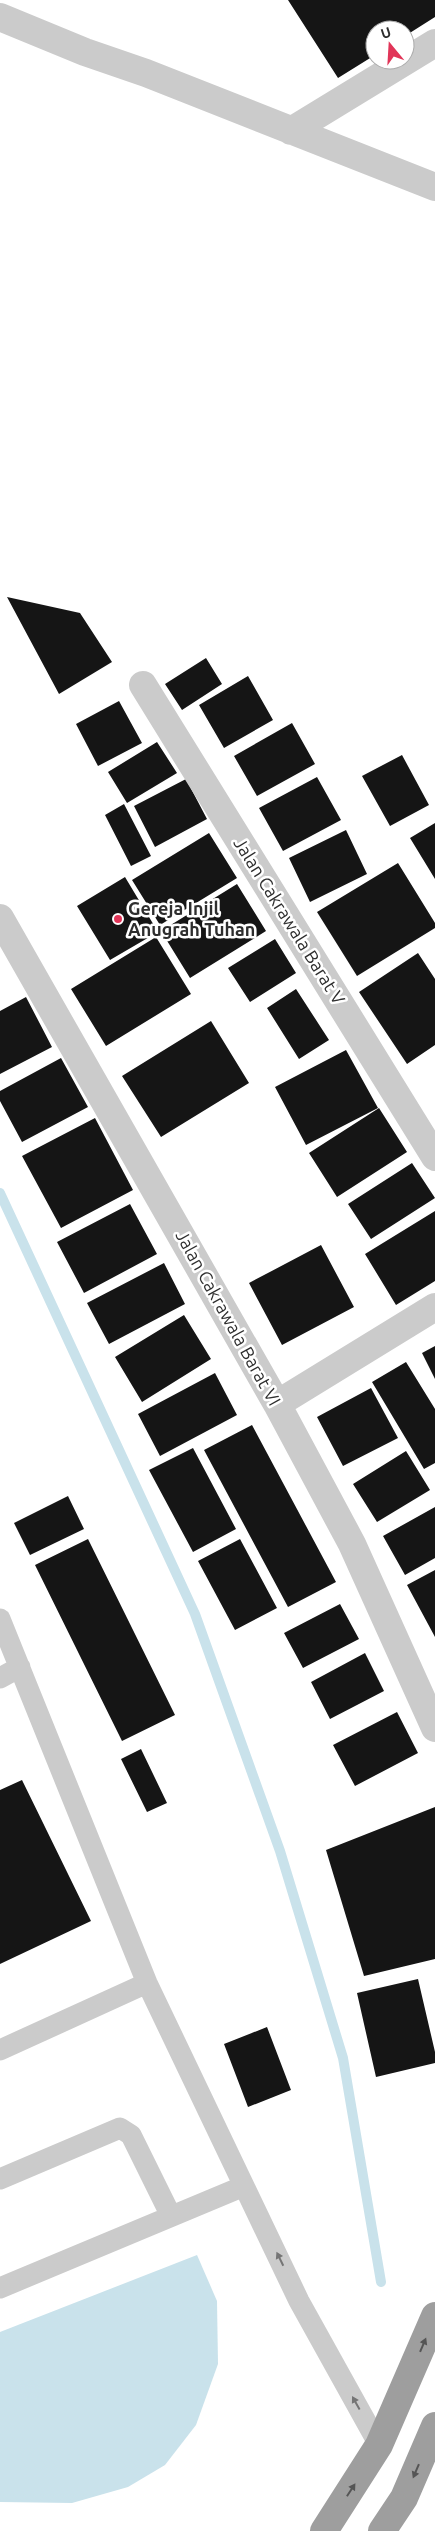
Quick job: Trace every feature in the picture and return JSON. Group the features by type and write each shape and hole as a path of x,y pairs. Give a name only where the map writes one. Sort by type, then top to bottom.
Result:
{"highway":[{"path":"324,2531 379,2446 435,2316"},
{"path":"382,2531 404,2498 435,2426"}],"street":[{"path":"0,17 435,187"},
{"path":"291,131 435,43"},
{"name":"Jalan Cakrawala Barat V","path":"143,685 435,1157"},
{"name":"Jalan Cakrawala Barat VI","path":"0,918 277,1404 352,1544 435,1728"},
{"path":"277,1404 435,1307"}],"lane":[{"path":"0,1619 147,1983 299,2301 379,2446"},
{"path":"0,1678 20,1667"},
{"path":"0,2050 147,1983"},
{"path":"0,2179 120,2128 131,2135 171,2216"},
{"path":"0,2288 244,2186"}],"water":[{"path":"197,2255 217,2301 218,2364 196,2425 165,2465 128,2487 72,2503 0,2502 0,2332"}],"building":[{"path":"288,0 435,0 435,17 415,30 415,20 365,20 365,61 338,78"},
{"path":"7,597 80,613 112,662 59,694"},
{"path":"206,658 222,684 182,710 165,684"},
{"path":"248,676 273,720 224,748 199,705"},
{"path":"119,701 142,743 98,766 76,724"},
{"path":"292,723 315,764 257,796 234,756"},
{"path":"157,742 177,773 127,803 108,772"},
{"path":"402,755 429,805 390,826 362,776"},
{"path":"317,777 341,820 283,851 259,808"},
{"path":"186,779 207,819 155,847 134,806"},
{"path":"124,804 151,856 131,866 105,815"},
{"path":"435,823 435,879 410,838"},
{"path":"346,830 367,874 310,902 289,858"},
{"path":"209,833 237,878 160,925 132,880"},
{"path":"398,863 435,923 435,928 357,976 317,912"},
{"name":"Gereja Injil Anugrah Tuhan","path":"125,877 158,932 110,960 77,906"},
{"path":"237,884 266,931 190,978 161,931"},
{"path":"156,937 191,994 106,1046 71,989"},
{"path":"275,939 296,973 250,1002 228,968"},
{"path":"418,953 435,979 435,1045 407,1064 359,992"},
{"path":"296,989 329,1040 299,1059 267,1008"},
{"path":"26,997 52,1047 0,1074 0,1011"},
{"path":"211,1021 249,1083 161,1137 122,1076"},
{"path":"346,1050 378,1108 306,1145 275,1087"},
{"path":"61,1058 88,1107 22,1142 0,1101 0,1091"},
{"path":"379,1108 407,1152 337,1197 309,1153"},
{"path":"95,1118 133,1190 61,1228 22,1156"},
{"path":"412,1163 435,1198 371,1239 348,1204"},
{"path":"130,1204 157,1254 84,1293 57,1242"},
{"path":"435,1211 435,1281 396,1305 365,1254"},
{"path":"321,1245 354,1307 282,1345 249,1283"},
{"path":"164,1263 185,1304 109,1344 87,1303"},
{"path":"184,1315 211,1359 142,1402 115,1357"},
{"path":"435,1346 435,1379 422,1353"},
{"path":"406,1362 435,1409 435,1463 424,1469 372,1382"},
{"path":"215,1373 237,1415 160,1456 138,1414"},
{"path":"371,1388 398,1438 343,1466 317,1417"},
{"path":"252,1425 336,1582 288,1607 204,1450"},
{"path":"193,1448 236,1529 193,1552 149,1470"},
{"path":"406,1451 430,1490 377,1522 353,1484"},
{"path":"68,1496 84,1529 30,1555 14,1523"},
{"path":"435,1507 435,1558 405,1575 383,1536"},
{"path":"88,1539 175,1715 122,1741 35,1565"},
{"path":"240,1539 277,1608 235,1630 198,1561"},
{"path":"435,1570 435,1637 407,1585"},
{"path":"340,1604 359,1639 303,1668 284,1633"},
{"path":"365,1653 384,1691 330,1719 311,1682"},
{"path":"397,1712 418,1753 355,1786 333,1745"},
{"path":"141,1749 167,1803 147,1812 121,1759"},
{"path":"22,1780 91,1921 0,1964 0,1790"},
{"path":"435,1807 435,1959 364,1976 326,1850"},
{"path":"418,1979 435,2052 435,2063 376,2077 357,1993"},
{"path":"267,2027 291,2090 248,2107 224,2044"}],"waterway":[{"path":"0,1193 195,1614 280,1851 343,2058 381,2282"}],"place":[{"name":"Gereja Injil Anugrah Tuhan","path":"118,919"}]}
